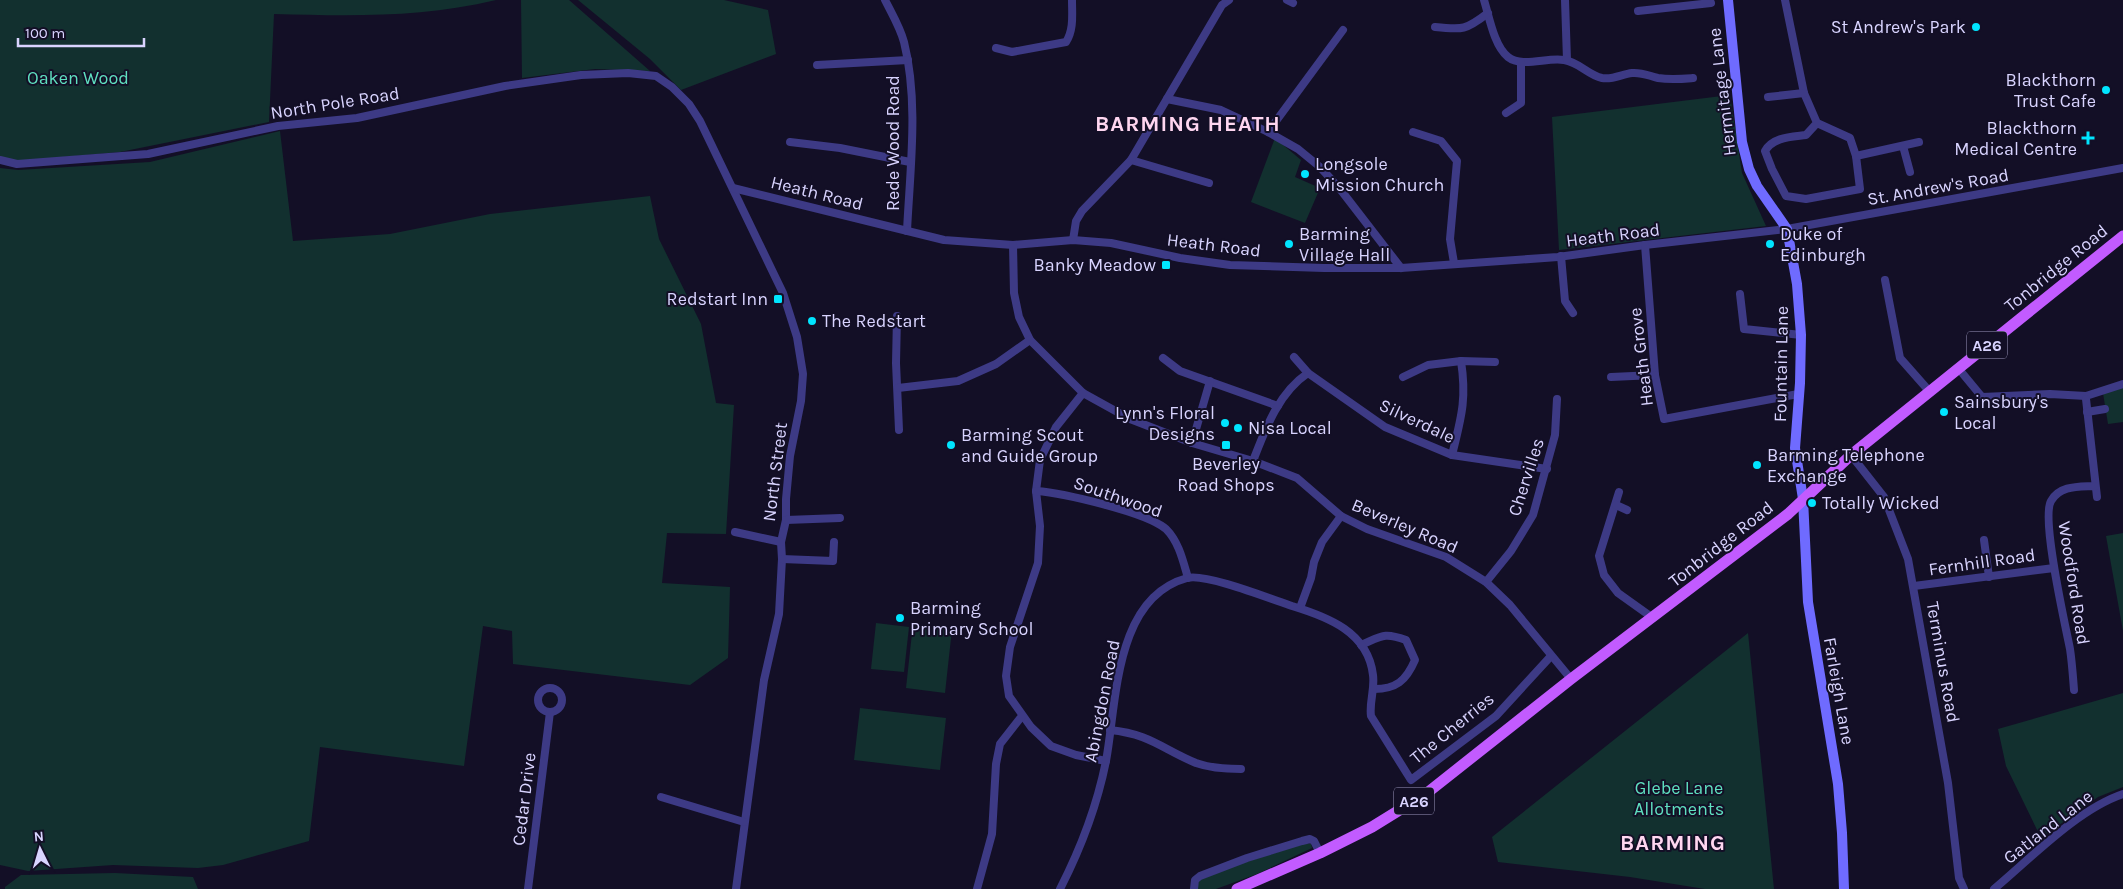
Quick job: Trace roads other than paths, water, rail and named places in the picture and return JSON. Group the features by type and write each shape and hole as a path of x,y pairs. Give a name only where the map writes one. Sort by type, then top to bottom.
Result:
{"main road":[{"name":"Hermitage Lane","path":"1728,0 1745,156 1757,186 1787,229"},
{"name":"Fountain Lane","path":"1787,229 1791,242 1797,284 1801,335 1795,448 1802,499"},
{"name":"Tonbridge Road","path":"1237,889 1320,854 1372,827 1427,793 1571,679 1788,514 1851,455 2123,236"},
{"name":"Farleigh Lane","path":"1802,499 1808,602 1838,784 1844,889"}],"street":[{"name":"Rede Wood Road","path":"885,0 899,28 908,60 912,114 907,230"},
{"path":"996,48 1012,52 1066,42 1072,28 1072,0"},
{"path":"1073,240 1076,221 1082,211 1131,160 1222,5 1228,0"},
{"path":"1484,0 1492,28 1502,49 1508,57 1521,62 1566,60 1590,74 1604,78 1613,78 1631,73 1641,73 1676,80 1693,78"},
{"path":"1565,0 1566,60"},
{"path":"1785,0 1804,93 1817,123 1850,138 1856,156 1860,190 1806,200 1786,196 1765,151 1773,142 1787,137 1806,135 1817,123"},
{"path":"1638,11 1664,4 1710,3"},
{"path":"1435,27 1460,30 1473,25 1488,13"},
{"path":"1268,132 1343,30"},
{"path":"817,64 908,60"},
{"path":"1506,113 1521,103 1521,62"},
{"name":"North Pole Road","path":"0,160 17,164 148,154 278,126 357,118 505,86 581,75 628,73 656,76 672,87"},
{"name":"North Street","path":"672,87 688,104 700,121 783,293 792,318 801,359 803,388 787,478 786,520 781,542 779,614 764,680 736,889"},
{"path":"1768,97 1804,93"},
{"path":"1167,99 1221,110 1268,132 1298,149 1320,167 1340,189 1401,268"},
{"path":"1413,132 1441,141 1457,160 1450,239 1454,263"},
{"path":"790,142 840,148 910,162"},
{"path":"1856,156 1919,142"},
{"path":"1903,146 1910,172"},
{"path":"1131,160 1209,183"},
{"name":"St. Andrew's Road","path":"1787,229 2123,168"},
{"name":"Heath Road","path":"733,188 944,240 1012,245 1073,240 1110,242 1180,258 1230,265 1287,268 1401,268 1561,256 1787,229"},
{"name":"Beverley Road","path":"1012,245 1014,293 1019,317 1030,340 1083,393 1130,419 1192,443 1252,461 1297,478 1341,516 1367,529 1446,557 1486,582 1510,605 1571,679"},
{"name":"Heath Grove","path":"1645,245 1655,375 1664,419 1798,394"},
{"path":"1561,256 1564,300 1573,312"},
{"path":"1885,280 1900,358 1930,392"},
{"path":"1740,294 1744,329 1801,335"},
{"path":"897,316 896,363 900,433"},
{"path":"898,388 926,386 965,378 996,364 1030,340"},
{"name":"Silverdale","path":"1294,357 1308,373 1385,427 1452,455 1547,469"},
{"path":"1163,358 1180,371 1278,406"},
{"path":"1452,455 1464,408 1465,385 1461,361"},
{"path":"1403,377 1428,365 1461,361 1496,362"},
{"path":"1958,368 1982,397 2050,394 2086,396 2123,384"},
{"path":"1252,461 1265,428 1278,406 1300,379 1308,373"},
{"path":"1611,377 1655,375"},
{"path":"1192,443 1210,381"},
{"path":"1083,393 1056,427 1040,460 1036,490 1040,526 1038,563 1010,647 1006,676 1009,696 1022,716 1051,746 1076,755 1106,761"},
{"name":"Chervilles","path":"1486,582 1511,551 1533,515 1555,435 1557,399"},
{"path":"2086,399 2097,497"},
{"path":"2087,412 2105,409"},
{"name":"Terminus Road","path":"1851,455 1884,496 1908,559 1948,783 1959,878 1964,889"},
{"name":"Woodford Road","path":"2074,690 2070,651 2054,568 2048,512 2050,502 2064,489 2095,486"},
{"name":"Southwood","path":"1036,490 1061,493 1089,500 1146,519 1165,528 1177,544 1188,578"},
{"path":"1619,492 1599,556 1604,575 1618,593 1653,618"},
{"path":"1616,505 1627,510"},
{"path":"1300,608 1322,542 1341,516"},
{"path":"786,520 840,518"},
{"path":"735,532 781,542"},
{"path":"1984,540 1989,577"},
{"path":"782,558 833,561 834,542"},
{"name":"Fernhill Road","path":"1914,586 2054,568"},
{"path":"1188,578 1202,578 1217,582 1331,619 1348,631 1361,645 1373,673 1374,689 1387,689 1403,681 1415,660 1406,640 1395,636 1385,635 1361,645"},
{"name":"Abingdon Road","path":"1060,889 1091,817 1106,761 1124,653 1134,624 1144,607 1160,591 1188,578"},
{"name":"The Cherries","path":"1374,689 1370,705 1371,716 1411,780 1496,716 1551,656"},
{"name":"Cedar Drive","path":"528,889 550,712"},
{"path":"977,889 992,834 996,764 1000,744 1022,716"},
{"path":"1110,730 1129,732 1148,738 1196,763 1218,769 1241,769"},
{"name":"Gatland Lane","path":"1994,889 2097,804 2123,794"},
{"path":"661,796 744,822"},
{"path":"1194,889 1193,884 1200,876 1247,858 1302,841 1310,839 1314,842 1320,854"}],"place":[{"name":"St Andrew's Park","path":"1976,27"},
{"name":"Blackthorn Trust Cafe","path":"2106,90"},
{"name":"Blackthorn Medical Centre","path":"2088,138"},
{"name":"Longsole Mission Church","path":"1305,174"},
{"name":"Barming Village Hall","path":"1289,244"},
{"name":"Duke of Edinburgh","path":"1770,244"},
{"name":"Banky Meadow","path":"1166,265"},
{"name":"Redstart Inn","path":"778,299"},
{"name":"The Redstart","path":"812,321"},
{"name":"Sainsbury's Local","path":"1944,412"},
{"name":"Lynn's Floral Designs","path":"1225,423"},
{"name":"Nisa Local","path":"1238,428"},
{"name":"Barming Scout and Guide Group","path":"951,445"},
{"name":"Beverley Road Shops","path":"1226,445"},
{"name":"Barming Telephone Exchange","path":"1757,465"},
{"name":"Totally Wicked","path":"1812,503"},
{"name":"Barming Primary School","path":"900,618"}],"district":[{"name":"BARMING HEATH","path":"1188,124"},
{"name":"BARMING","path":"1673,843"}],"park label":[{"name":"Oaken Wood","path":"78,78"},
{"name":"Glebe Lane Allotments","path":"1679,798"}]}
